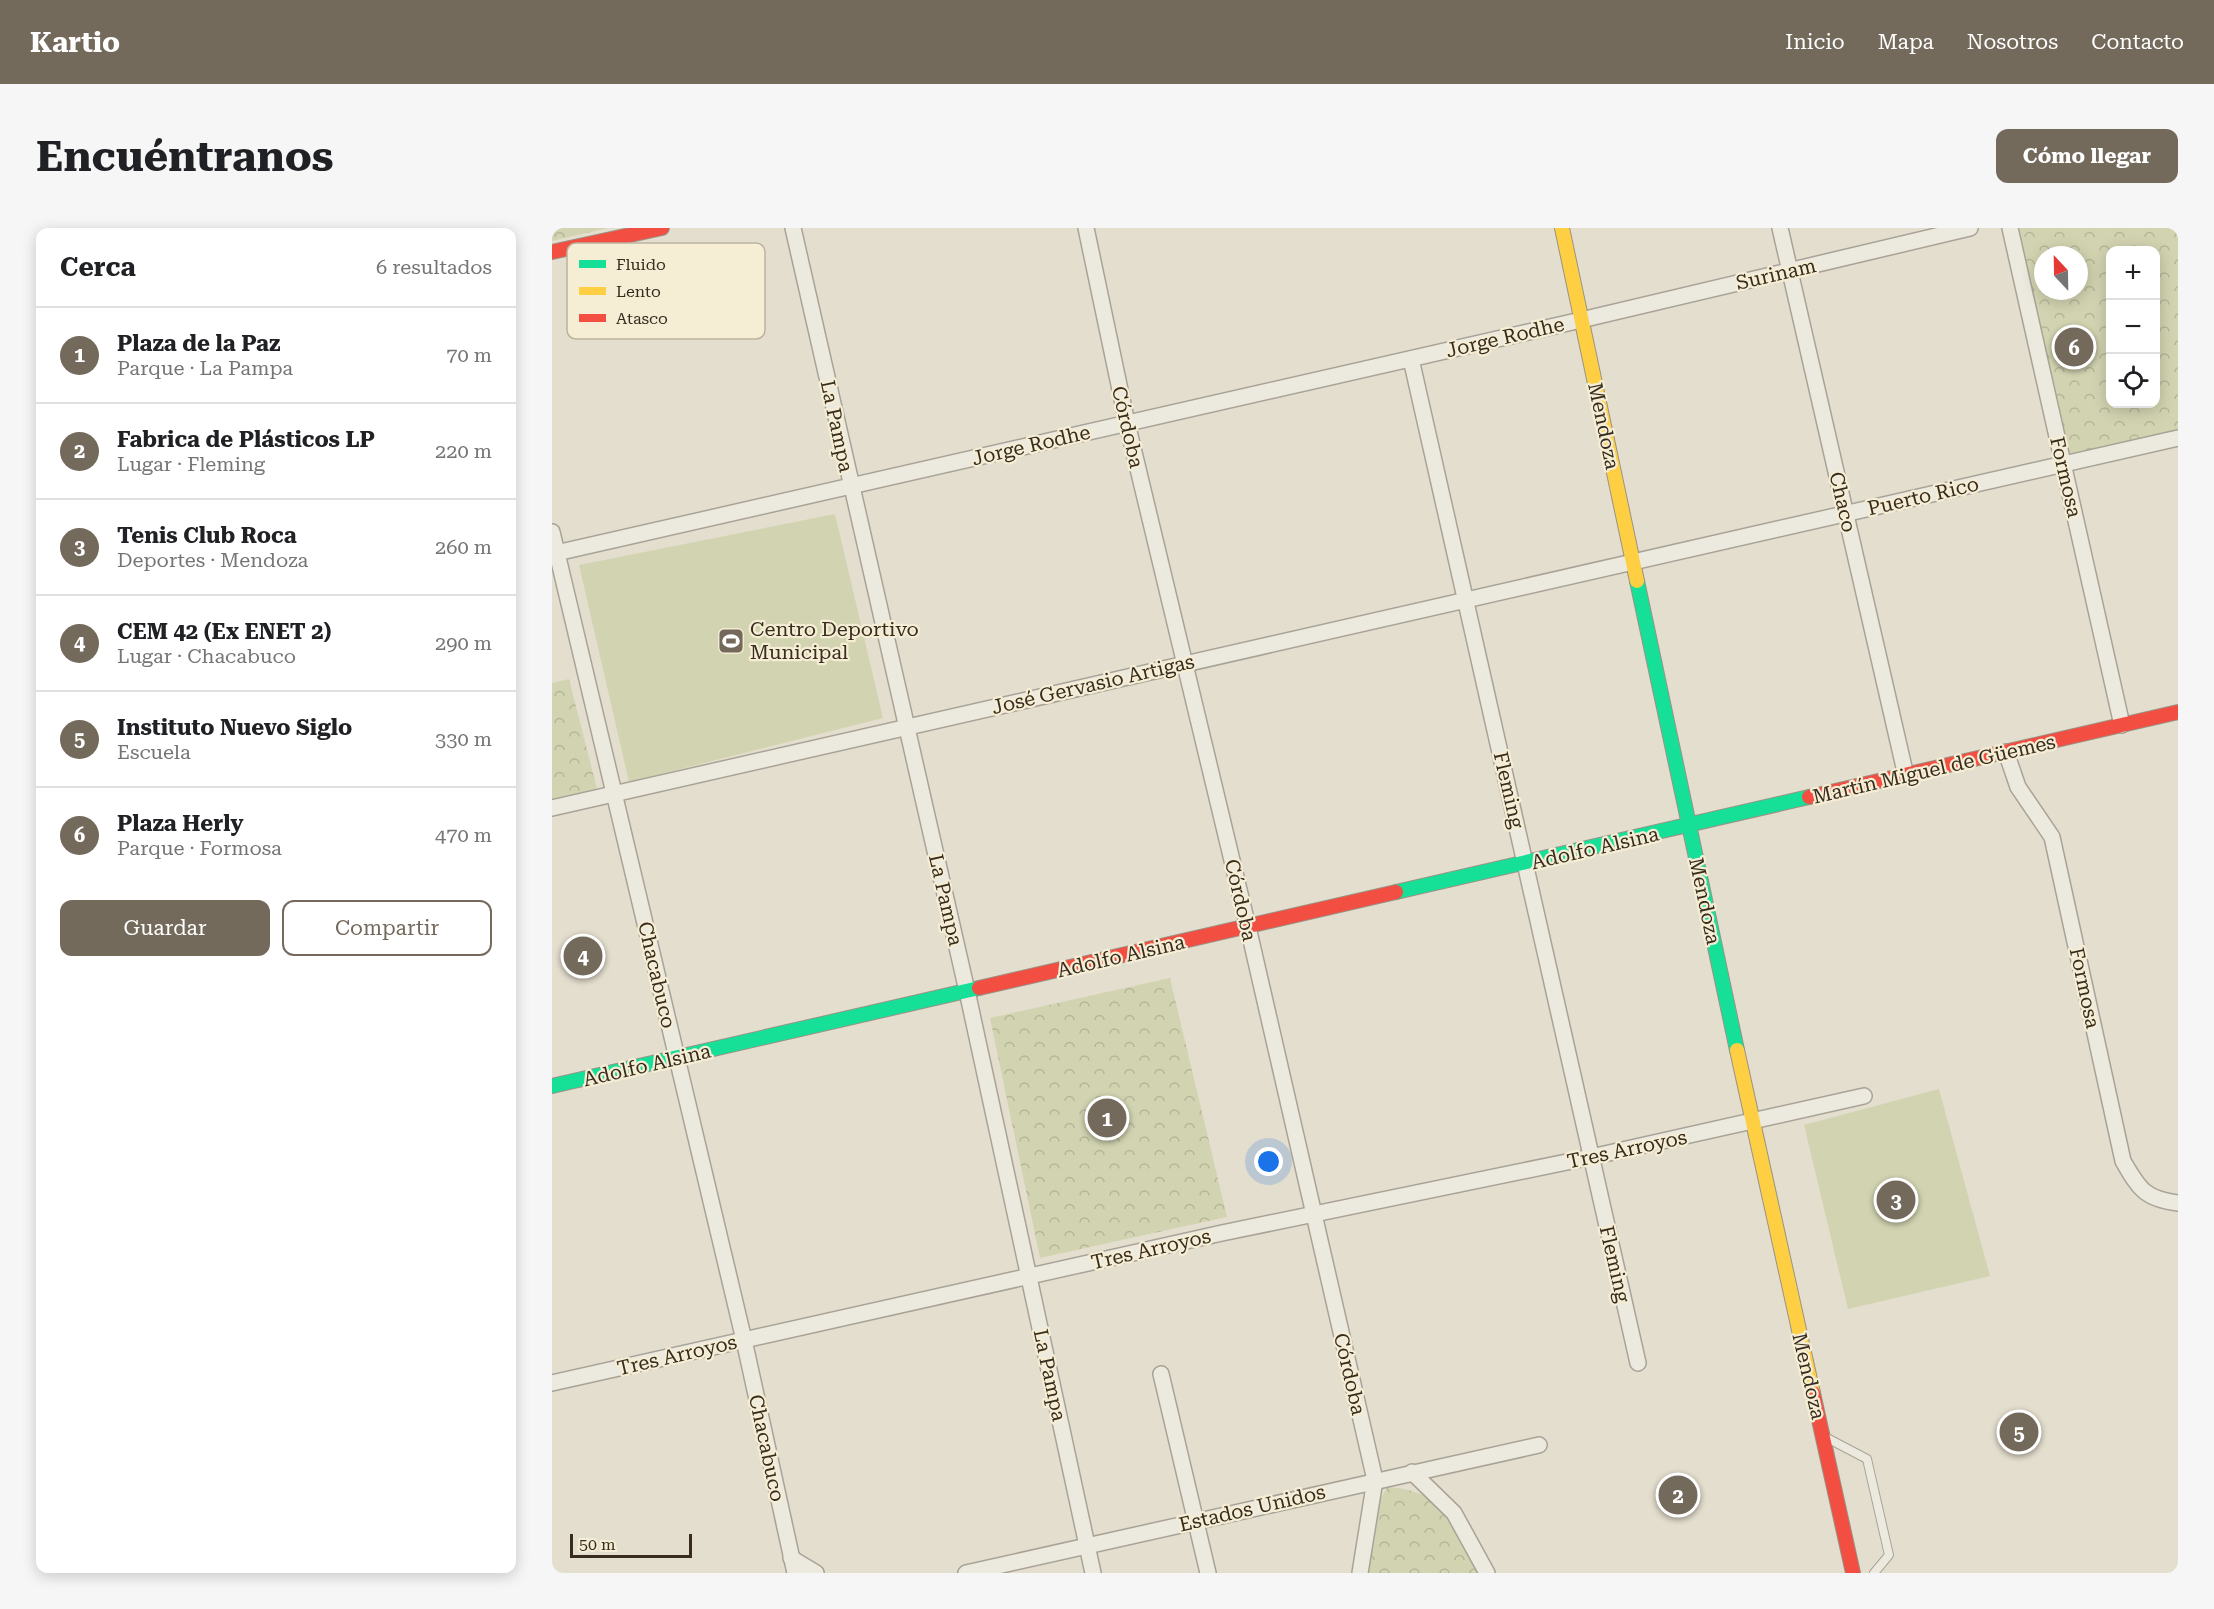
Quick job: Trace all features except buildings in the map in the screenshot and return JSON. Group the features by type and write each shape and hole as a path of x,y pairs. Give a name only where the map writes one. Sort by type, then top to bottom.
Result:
{"main road":[{"path":"593,243 662,228"},
{"name":"Mendoza","path":"1562,228 1752,1122 1853,1573"},
{"path":"552,252 567,249"},
{"name":"Martín Miguel de Güemes","path":"1690,826 2178,712"},
{"name":"Adolfo Alsina","path":"552,1086 1690,826"}],"street":[{"name":"La Pampa","path":"793,228 967,991 1093,1573"},
{"name":"Córdoba","path":"1086,228 1126,423 1248,927 1312,1214 1375,1480 1360,1573"},
{"name":"Chaco","path":"1780,228 1906,776"},
{"name":"Surinam","path":"1581,320 1970,228"},
{"name":"Formosa","path":"2010,228 2122,725"},
{"name":"Jorge Rodhe","path":"555,553 1581,320"},
{"name":"Fleming","path":"1411,359 1638,1363"},
{"name":"Puerto Rico","path":"1633,562 2178,438"},
{"name":"Chacabuco","path":"552,532 555,553 744,1340 793,1566 816,1573"},
{"name":"José Gervasio Artigas","path":"552,808 1466,598 1633,562"},
{"name":"Formosa","path":"2006,752 2018,787 2052,837 2123,1161 2139,1189 2160,1201 2178,1203"},
{"name":"Tres Arroyos","path":"552,1383 1312,1214 1591,1157 1864,1096"},
{"path":"1161,1374 1208,1573"},
{"name":"Estados Unidos","path":"966,1573 1539,1445"},
{"path":"1412,1472 1454,1513 1487,1573"}],"lane":[{"path":"1822,1435 1867,1459 1889,1555 1874,1573"}],"green space":[{"path":"552,228 608,228 552,241"},
{"path":"2010,228 2178,228 2178,438 2063,464"},
{"name":"Centro Deportivo Municipal","path":"835,514 883,718 629,782 579,565"},
{"path":"569,679 597,789 552,800 552,683"},
{"path":"1170,978 1227,1217 1040,1258 990,1018"},
{"path":"1939,1089 1990,1276 1848,1309 1804,1125"},
{"path":"1387,1487 1423,1495 1436,1504 1457,1527 1483,1573 1363,1573 1370,1519"}],"traffic: fast":[{"path":"1637,581 1737,1050"},
{"path":"1396,892 1809,797"},
{"path":"552,1086 979,988"}],"traffic: slow":[{"path":"1562,228 1637,581"},
{"path":"1737,1050 1813,1393"}],"traffic: jam":[{"path":"593,243 662,228"},
{"path":"552,252 567,249"},
{"path":"1809,797 2178,712"},
{"path":"979,988 1396,892"},
{"path":"1813,1393 1853,1573"}],"place":[{"name":"Plaza Herly","path":"2074,347"},
{"name":"Centro Deportivo Municipal","path":"731,641"},
{"name":"CEM 42 (Ex ENET 2)","path":"583,956"},
{"name":"Plaza de la Paz","path":"1107,1118"},
{"name":"Tenis Club Roca","path":"1896,1200"},
{"name":"Instituto Nuevo Siglo","path":"2019,1432"},
{"name":"Fabrica de Plásticos LP","path":"1678,1495"}]}
